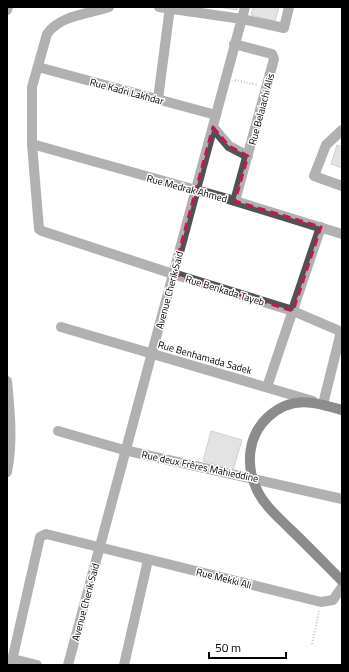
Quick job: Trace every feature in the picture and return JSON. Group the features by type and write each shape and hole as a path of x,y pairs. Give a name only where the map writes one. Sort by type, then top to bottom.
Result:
{"main road":[{"name":"Rue Benhamada Sadek","path":"318,403 342,410"},
{"path":"318,403 288,404 278,409 259,426 253,437 251,446 252,477 257,490 267,505 342,581"}],"street":[{"path":"32,144 32,87 47,34 52,26 63,21 109,7"},
{"path":"159,7 242,19 284,28 289,7"},
{"name":"Avenue Cherik Said","path":"68,665 100,548 124,450 174,274 245,7"},
{"path":"158,99 170,8"},
{"name":"Rue Belaiachi Alis","path":"234,44 274,56 267,88 235,201"},
{"name":"Rue Kadri Lakhdar","path":"38,67 216,115"},
{"path":"213,127 229,146 248,156"},
{"path":"342,130 326,145 314,176 342,186"},
{"name":"Rue Medrak Ahmed","path":"32,144 235,201 342,234"},
{"name":"Rue Benkada Tayeb","path":"32,144 38,228 42,231 174,274 293,310 342,332"},
{"path":"267,388 321,227"},
{"name":"Rue Benhamada Sadek","path":"61,327 151,355 318,403"},
{"path":"318,403 342,332"},
{"path":"7,381 10,420 10,455 7,472"},
{"name":"Rue deux Frères Mahieddine","path":"58,431 124,450 252,477 342,499"},
{"name":"Rue Mekki Ali","path":"12,662 40,536 46,534 321,602"},
{"path":"124,665 148,560"},
{"path":"321,602 333,600 342,587"},
{"path":"12,662 37,665"}],"path":[{"path":"226,77 267,88"},
{"path":"312,644 321,602"}],"highlighted area":[{"path":"213,127 229,146 248,156 235,201 321,227 293,311 173,274"}],"building":[{"path":"219,7 238,7 237,10"},
{"path":"253,7 279,7 275,21 251,15"},
{"path":"337,145 342,147 342,168 331,164"},
{"path":"211,431 242,440 233,470 203,461"}]}
